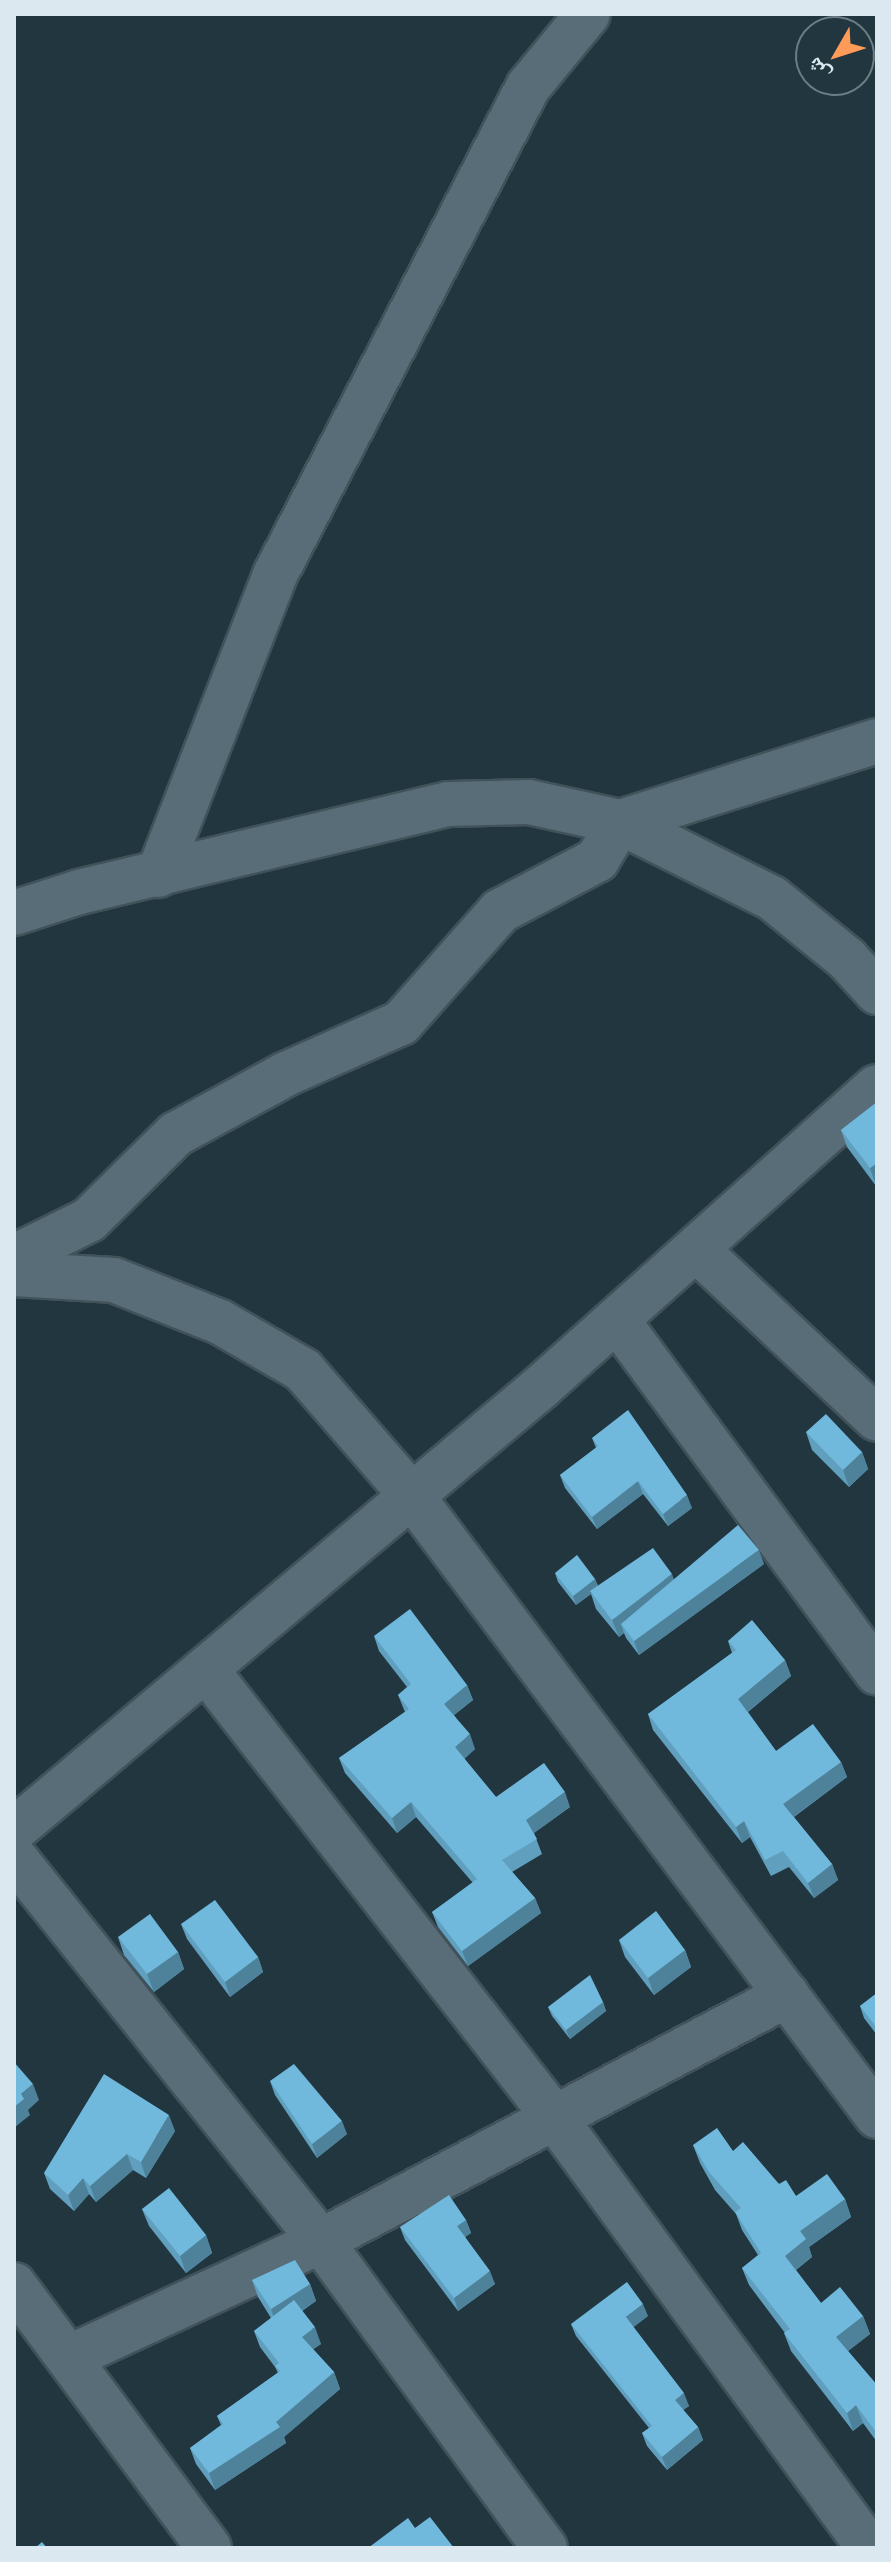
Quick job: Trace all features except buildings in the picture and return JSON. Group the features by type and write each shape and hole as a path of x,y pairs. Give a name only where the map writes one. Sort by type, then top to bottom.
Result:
{"street":[{"path":"158,875 276,573 528,87 588,14"},
{"path":"14,1257 89,1220 176,1134 286,1074 401,1023 500,911 597,860 620,822 877,741"},
{"path":"14,913 79,892 449,804 529,802 620,822 772,898 847,959 877,992"},
{"path":"14,937 79,892"},
{"path":"14,1830 208,1672 617,1320 877,1087"},
{"path":"696,1249 877,1419"},
{"path":"14,1274 114,1280 220,1322 303,1370 412,1496 877,2116"},
{"path":"617,1320 877,1673"},
{"path":"208,1672 554,2117 869,2548"},
{"path":"14,1857 321,2241 545,2548"},
{"path":"70,2357 321,2241 787,1995"},
{"path":"14,2285 209,2548"}]}
